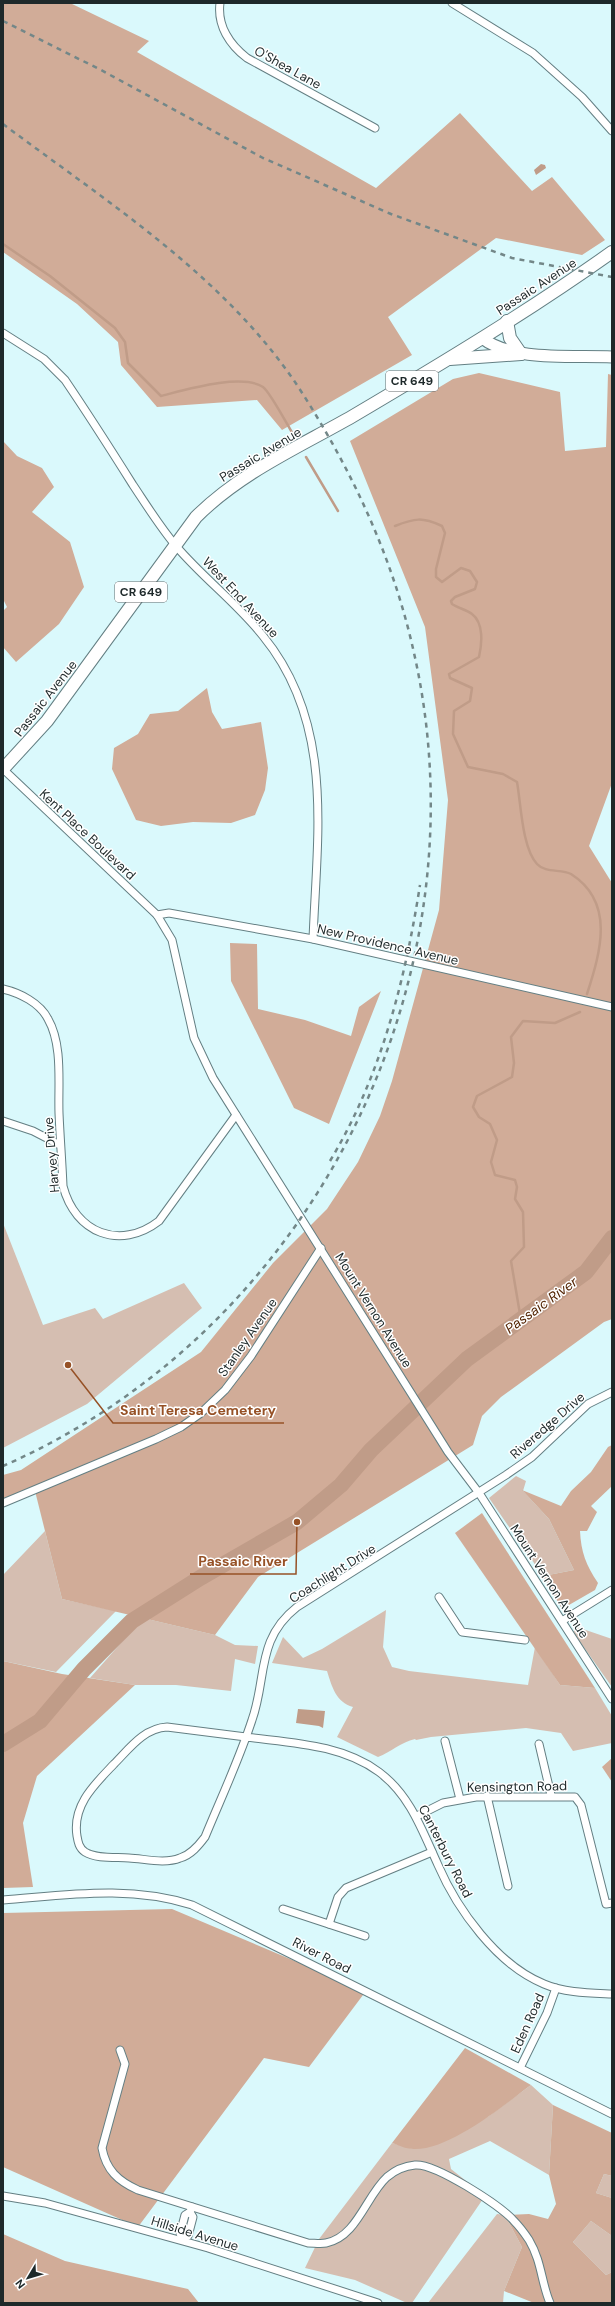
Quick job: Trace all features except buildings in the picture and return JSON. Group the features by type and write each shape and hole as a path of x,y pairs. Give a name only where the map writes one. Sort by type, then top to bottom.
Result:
{"main road":[{"name":"Passaic Avenue","path":"3,769 47,721 196,517 211,502 240,480 450,359 560,288 612,252"},
{"path":"507,321 510,338 521,354"},
{"path":"450,359 521,354"}],"street":[{"name":"O'Shea Lane","path":"220,3 222,25 235,49 247,58 375,128"},
{"path":"452,3 465,6 533,52 582,97 612,131"},
{"name":"West End Avenue","path":"3,333 44,360 65,380 175,546 263,636 279,656 304,710 313,745 319,796 313,939"},
{"path":"482,338 497,348 521,354 612,356"},
{"name":"Kent Place Boulevard","path":"3,769 157,915"},
{"name":"New Providence Avenue","path":"157,915 170,913 313,939 612,1006"},
{"name":"Mount Vernon Avenue","path":"157,915 172,940 194,1038 213,1078 448,1452 479,1493 612,1698"},
{"name":"Harvey Drive","path":"3,989 19,994 32,1002 44,1012 51,1026 56,1050 63,1186 69,1204 75,1214 88,1226 105,1234 123,1236 146,1230 159,1221 236,1115"},
{"path":"3,1121 33,1131 60,1145"},
{"name":"Stanley Avenue","path":"3,1503 156,1439 181,1427 201,1413 225,1390 251,1356 321,1248"},
{"name":"Riveredge Drive","path":"479,1493 532,1457 588,1404 612,1392"},
{"name":"Coachlight Drive","path":"246,1737 255,1712 266,1650 273,1634 285,1618 297,1607 479,1493"},
{"path":"562,1621 612,1590"},
{"path":"439,1597 462,1632 525,1640"},
{"name":"Canterbury Road","path":"246,1737 205,1836 195,1849 184,1857 165,1861 94,1855 82,1850 78,1843 76,1833 78,1815 84,1798 133,1745 150,1732 167,1727 246,1737 331,1749 354,1757 386,1777 405,1798 417,1816 454,1898 488,1942 525,1975 556,1988 589,1994 612,1994"},
{"path":"445,1740 460,1799"},
{"path":"539,1744 551,1795"},
{"name":"Kensington Road","path":"417,1816 443,1803 460,1799 487,1796 571,1795 581,1805 606,1904 612,1903"},
{"path":"487,1796 508,1886"},
{"path":"329,1924 338,1897 346,1888 432,1852"},
{"name":"River Road","path":"3,1900 128,1892 166,1897 192,1905 612,2114"},
{"path":"283,1909 365,1936"},
{"name":"Eden Road","path":"520,2068 547,2013 556,1988"},
{"path":"120,2050 125,2064 102,2148 105,2161 114,2175 122,2183 191,2209 308,2242 326,2243 337,2238 348,2230 387,2177 399,2169 415,2165 432,2167 498,2207 514,2221 529,2240 542,2269 545,2291 550,2303"},
{"name":"Hillside Avenue","path":"3,2196 45,2203 182,2239 378,2303"},
{"path":"182,2239 188,2236 193,2217 191,2209"}],"shaded area":[{"path":"3,3 70,3 149,41 137,52 376,188 460,113 532,191 552,177 605,240 582,255 496,238 388,317 412,355 282,430 257,400 157,407 121,365 118,342 77,304 3,252"},
{"path":"541,164 545,165 546,168 536,175 534,170"},
{"path":"479,373 560,392 565,451 606,447 608,374 612,375 612,783 589,846 612,883 612,1319 604,1322 501,1397 482,1416 473,1445 258,1577 215,1635 62,1599 34,1487 3,1502 3,1475 21,1470 201,1352 273,1263 327,1209 358,1162 380,1116 392,1081 439,910 448,800 425,627 350,441 453,379"},
{"path":"3,441 17,456 42,468 54,487 32,512 70,542 84,587 59,624 16,662 3,647 3,611 7,607 3,599"},
{"path":"207,688 212,712 222,729 261,722 268,768 265,790 255,815 231,823 193,822 161,826 136,820 112,769 114,748 138,734 150,714 178,711"},
{"path":"230,943 257,944 258,1009 305,1020 351,1036 359,1007 381,991 329,1124 294,1108 231,981"},
{"path":"3,1223 43,1325 95,1308 103,1319 184,1283 202,1308 87,1404 3,1448"},
{"path":"612,1445 612,1486 591,1506 597,1512 587,1531 580,1531 585,1558 598,1583 595,1590 562,1609 543,1576 574,1570 549,1519 522,1490 561,1506 571,1491 591,1472 608,1447"},
{"path":"516,1476 526,1481 523,1491 549,1519 574,1570 543,1576 489,1498"},
{"path":"482,1513 595,1688 560,1685 455,1533"},
{"path":"45,1531 62,1599 116,1611 56,1672 3,1661 3,1575"},
{"path":"386,1610 383,1647 392,1667 409,1671 528,1685 535,1647 560,1685 595,1688 612,1716 612,1743 573,1751 561,1733 526,1728 415,1739 405,1742 378,1757 337,1737 353,1707 342,1702 339,1698 333,1688 327,1671 272,1663 283,1637 303,1658 322,1649"},
{"path":"143,1618 215,1635 235,1645 258,1646 255,1664 235,1659 231,1691 176,1685 135,1685 90,1678"},
{"path":"577,1627 612,1639 612,1687 573,1632"},
{"path":"3,1661 62,1674 135,1685 37,1776 23,1823 33,1887 3,1888"},
{"path":"298,1709 325,1711 323,1728 319,1726 296,1723"},
{"path":"612,1758 612,1782 602,1767"},
{"path":"172,1909 366,1991 309,2067 264,2058 138,2227 3,2167 3,1913"},
{"path":"465,2048 531,2085 475,2126 442,2143 427,2148 413,2149 405,2148 392,2143"},
{"path":"531,2085 553,2105 549,2175 490,2141 449,2159 451,2169 485,2196 412,2303 407,2303 355,2280 305,2268 319,2239 392,2143 413,2149 489,2116"},
{"path":"553,2105 612,2133 612,2176 604,2174 596,2193 612,2198 612,2236 591,2221 573,2242 606,2275 612,2272 612,2303 534,2303 504,2291 522,2247 505,2215 529,2214 548,2219 556,2204 549,2175"},
{"path":"604,2174 612,2176 612,2198 596,2193"},
{"path":"497,2214 505,2215 522,2247 504,2291 503,2303 428,2303"},
{"path":"591,2221 612,2236 612,2272 606,2275 573,2242"},
{"path":"3,2234 65,2261 188,2289 199,2303 3,2303"}],"waterway":[{"path":"3,244 50,276 115,328 125,342 128,363 161,396 213,384 228,382 254,383 266,390 294,436"},
{"path":"306,457 338,511"},
{"path":"395,526 413,520 429,521 442,526 445,533 436,569 436,577 442,582 461,568 470,571 477,582 475,589 455,597 451,601 452,604 472,614 476,618 479,623 481,634 479,657 449,674 450,678 472,688 470,701 454,711 453,734 468,767 503,774 517,782 525,837 528,848 537,864 544,869 571,874 585,885 594,899 599,913 601,928 600,945 597,961 587,994"},
{"path":"521,1320 511,1261 524,1247 523,1212 515,1199 517,1187 515,1180 495,1175 491,1162 497,1140 490,1124 479,1117 473,1107 477,1096 512,1077 514,1063 511,1037 523,1021 555,1023 580,1012"},
{"name":"Passaic River","path":"3,1744 40,1721 84,1669 132,1621 200,1578 297,1522 341,1485 371,1450 467,1359 586,1272 612,1238"}],"railway":[{"path":"3,21 101,70 263,158 391,214 512,258 612,277"},
{"path":"3,124 161,242 199,275 234,309 267,345 297,385 317,416 352,481 368,514 394,582 414,653 430,777 424,900 398,1019 352,1132 288,1236 208,1328 112,1406 3,1466"},
{"path":"330,1161 348,1129 377,1062 407,957 420,885"}],"place":[{"name":"Saint Teresa Cemetery","path":"68,1365"},
{"name":"Passaic River","path":"297,1522"}]}
